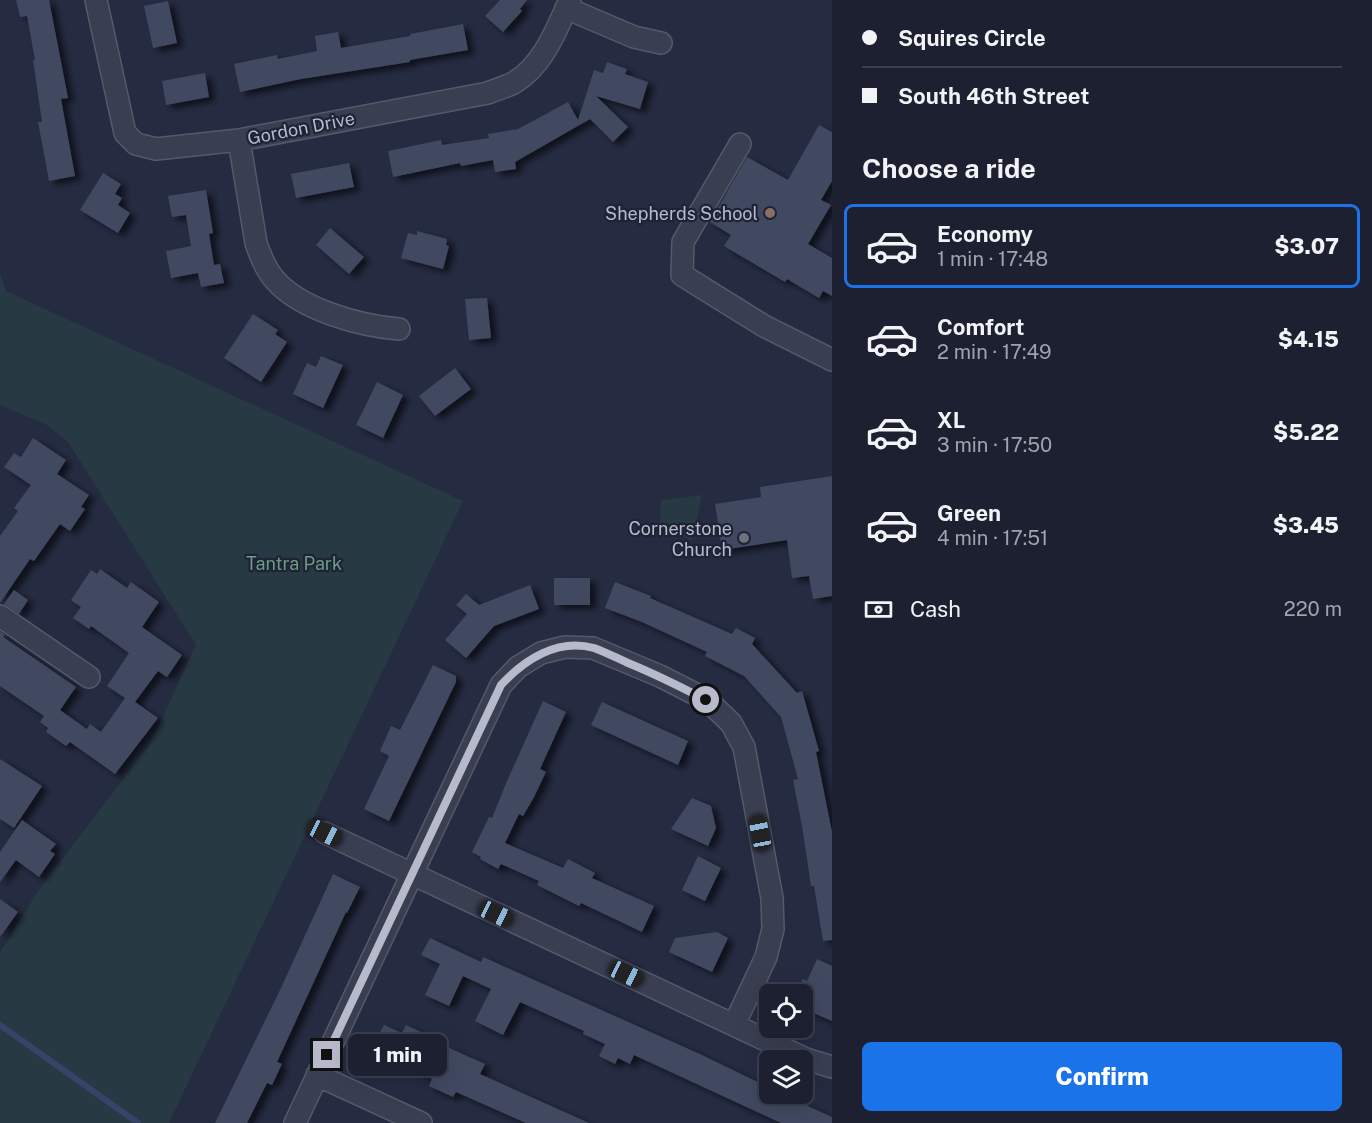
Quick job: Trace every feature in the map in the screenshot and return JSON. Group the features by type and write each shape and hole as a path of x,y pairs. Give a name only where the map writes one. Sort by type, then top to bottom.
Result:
{"street":[{"name":"Gordon Drive","path":"96,0 124,133 136,144 156,149 239,140 488,93 513,83 530,71 548,48 568,4"},
{"path":"568,4 634,38 661,43"},
{"path":"239,140 256,243 260,256 274,279 293,296 350,322 399,329"},
{"path":"740,144 683,242 682,275 764,326 832,360"},
{"path":"0,616 89,677"},
{"path":"295,1123 501,685 518,667 541,653 565,647 593,648 660,676 706,700 730,723 744,747 772,898 773,929 766,957 734,1025"},
{"path":"325,833 806,1059 832,1067"},
{"path":"317,1075 421,1123"}],"green space":[{"name":"Tantra Park","path":"0,273 6,291 463,501 169,1123 0,1123 0,952 38,891 150,744 196,645 68,442 47,425 0,405"},
{"path":"702,495 692,541 660,525 661,500"}],"building":[{"path":"16,0 49,0 68,98 61,99 75,176 49,181 38,122 42,122 27,16 20,17"},
{"path":"500,0 527,0 520,9 522,11 503,32 485,16"},
{"path":"168,1 177,43 153,48 144,6"},
{"path":"463,24 468,50 240,92 234,64 277,55 278,59 317,51 315,36 338,32 341,48"},
{"path":"607,62 627,69 625,74 648,82 640,109 596,96 628,127 613,142 590,119 515,162 516,169 495,172 493,160 461,166 460,163 393,177 388,151 441,140 442,145 489,138 488,134 518,129 568,102 578,120 594,70 603,73"},
{"path":"205,73 209,97 166,105 162,81"},
{"name":"Shepherds School","path":"819,125 832,132 832,181 821,200 831,205 808,244 832,258 832,296 823,291 819,298 787,279 785,282 724,246 731,235 710,222 747,157 788,180"},
{"path":"349,163 354,187 296,198 291,174"},
{"path":"103,173 121,184 115,194 122,198 118,205 130,213 118,233 80,210"},
{"path":"206,190 213,233 209,234 214,265 220,264 224,283 201,287 198,273 171,278 166,251 191,246 186,215 172,217 168,196"},
{"path":"330,228 364,257 349,274 316,245"},
{"path":"417,231 447,239 446,245 449,246 443,269 401,258 408,233 417,235"},
{"path":"487,298 491,338 469,340 465,299"},
{"path":"253,314 278,330 275,334 287,342 261,382 224,358"},
{"path":"321,356 343,365 323,408 293,394 307,363 316,367"},
{"path":"455,368 471,389 435,416 419,396"},
{"path":"377,382 403,395 383,438 356,425"},
{"path":"33,438 66,460 57,474 89,495 81,507 85,509 70,531 60,524 34,561 30,559 0,603 0,536 18,511 14,508 31,485 4,467 14,453 21,457"},
{"name":"Cornerstone Church","path":"832,476 832,596 813,599 809,576 792,578 787,540 722,550 715,504 761,497 760,487"},
{"path":"100,569 127,588 131,582 159,602 142,627 182,655 167,677 158,671 135,702 158,718 115,774 70,742 66,746 46,732 48,728 40,722 44,716 0,686 0,631 5,635 3,637 76,687 60,710 87,729 90,724 101,732 125,698 107,686 129,653 91,626 89,629 73,618 81,607 71,600 91,570 97,574"},
{"path":"554,578 590,578 590,605 554,605"},
{"path":"615,582 651,596 650,598 732,634 736,628 755,638 752,644 797,693 802,691 819,751 816,752 832,832 832,940 823,941 793,780 798,779 781,717 744,676 705,656 707,652 642,622 605,608"},
{"path":"530,585 539,609 494,626 466,658 445,640 467,614 456,605 466,594 479,605"},
{"path":"14,590 28,600 19,614 4,604"},
{"path":"433,665 456,676 456,682 389,821 364,809 389,756 380,751 391,726 400,730"},
{"path":"543,701 566,712 540,769 546,772 523,816 519,814 505,843 563,868 568,859 595,873 592,878 654,906 642,932 581,903 579,906 537,885 539,881 501,864 498,869 472,852 489,817 492,818"},
{"path":"602,702 688,741 678,765 591,725"},
{"path":"0,759 42,786 14,828 0,819"},
{"path":"692,798 711,806 716,828 708,846 671,829"},
{"path":"22,820 56,844 50,851 55,854 39,877 16,860 0,882 0,852"},
{"path":"698,856 721,868 705,901 682,890"},
{"path":"333,874 360,887 346,912 277,1062 282,1064 272,1085 267,1083 247,1123 215,1123 281,988"},
{"path":"0,899 18,912 0,937"},
{"path":"717,932 728,938 712,972 669,952 675,938"},
{"path":"430,938 481,962 483,957 759,1083 759,1104 803,1104 832,1117 832,1123 781,1123 634,1055 630,1064 618,1058 615,1064 599,1056 605,1044 583,1034 584,1031 520,1002 503,1035 475,1021 491,989 463,976 449,1006 425,995 440,964 421,955"},
{"path":"817,959 832,966 832,1021 813,1013 813,984 802,984 802,979 807,981"},
{"path":"384,1025 402,1033 406,1025 421,1032 417,1041 443,1055 447,1047 485,1064 480,1074 589,1123 526,1123 456,1092 453,1097 429,1086 432,1079 371,1050"}],"waterway":[{"path":"0,1025 138,1123"}],"place":[{"name":"Shepherds School","path":"770,213"},
{"name":"Cornerstone Church","path":"744,538"}],"route":[{"path":"327,1055 501,685 518,667 541,653 565,647 593,648 660,676 706,700"}]}
